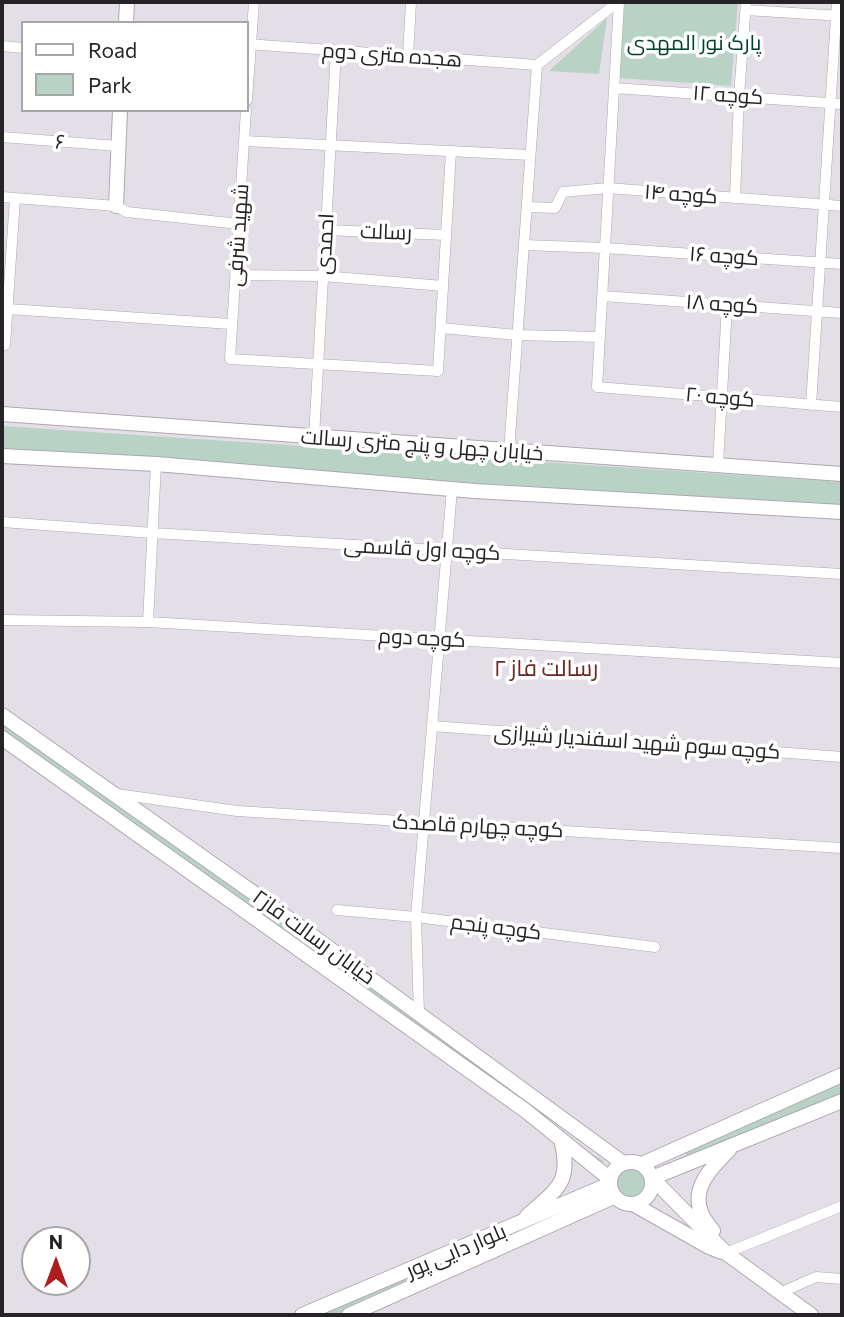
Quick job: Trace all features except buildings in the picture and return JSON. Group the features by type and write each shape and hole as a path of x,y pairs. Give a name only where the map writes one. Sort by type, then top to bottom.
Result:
{"main road":[{"path":"125,21 127,2"},
{"path":"116,206 120,112"},
{"name":"خیابان چهل و پنج متری رسالت","path":"2,414 842,474"},
{"name":"خیابان چهل و پنج متری رسالت","path":"2,456 156,464 452,489 842,512"},
{"name":"خیابان رسالت فاز۲","path":"2,715 194,850 623,1163"},
{"name":"خیابان رسالت فاز۲","path":"2,738 396,1018 561,1139 612,1187"},
{"path":"181,867 194,850"},
{"path":"652,1178 652,1189 647,1197 634,1204 627,1204 612,1187 614,1170 623,1163 629,1161 642,1164 842,1074"},
{"path":"652,1178 842,1101"},
{"path":"519,1225 555,1190 565,1174 566,1160 561,1139"},
{"path":"726,1253 700,1211 699,1191 706,1174 733,1145"},
{"path":"642,1164 652,1178 726,1253 811,1315"},
{"name":"بلوار دایی پور","path":"302,1315 612,1187 611,1198 349,1315"},
{"path":"634,1204 709,1247 726,1253"}],"street":[{"path":"248,72 254,2"},
{"path":"408,56 411,2"},
{"path":"509,451 537,65 618,2"},
{"path":"441,328 517,335 600,337 618,2"},
{"path":"811,405 839,16 837,2"},
{"path":"735,198 746,6 839,16"},
{"name":"هجده متری دوم","path":"249,45 537,65"},
{"path":"2,46 21,48"},
{"name":"احمدی","path":"314,437 336,51"},
{"name":"۱۲ کوچه","path":"614,88 842,104"},
{"name":"شهید شرفی","path":"246,112 230,359 318,365"},
{"name":"۶","path":"2,137 118,146"},
{"path":"244,141 530,155"},
{"path":"318,365 438,371 451,151"},
{"name":"‍‍ ۱۴ کوچه","path":"527,207 555,208 563,192 608,188 842,206"},
{"path":"2,198 116,206 127,212 239,224"},
{"path":"2,345 5,345 8,309 6,257 15,198"},
{"name":"رسالت","path":"326,230 446,235"},
{"name":"۱۶ کوچه","path":"524,245 842,264"},
{"path":"235,275 323,276 443,286"},
{"name":"۱۸ کوچه","path":"603,296 842,313"},
{"path":"718,466 727,305"},
{"path":"8,309 232,324"},
{"name":"۲۰ کوچه","path":"600,337 597,387 842,407"},
{"path":"148,622 156,464"},
{"path":"419,1014 416,917 452,489"},
{"name":"کوچه اول قاسمی","path":"2,522 842,574"},
{"name":"کوچه دوم","path":"2,620 148,622 842,663"},
{"name":"کوچه سوم شهید اسفندیار شیرازی","path":"432,726 842,757"},
{"name":"کوچه چهارم قاصدک","path":"115,794 237,811 842,848"},
{"name":"کوچه پنجم","path":"337,910 416,917 655,947"},
{"path":"726,1253 842,1206"},
{"path":"782,1292 816,1278 842,1279"}],"green space":[{"name":"پارک نور المهدی","path":"738,2 731,86 619,78 623,4"},
{"path":"607,18 599,74 549,71"},
{"path":"2,426 842,482 842,505 353,476 281,467 2,449"},
{"path":"2,721 195,857 516,1092 585,1150 604,1161 600,1165 2,733"},
{"path":"842,1082 842,1093 688,1157 685,1153"},
{"path":"631,1164 644,1170 650,1183 644,1196 631,1202 618,1196 612,1183 618,1170"},
{"path":"588,1200 591,1204 344,1315 318,1315"}],"district":[{"name":"رسالت فاز ۲","path":"546,668"}]}
